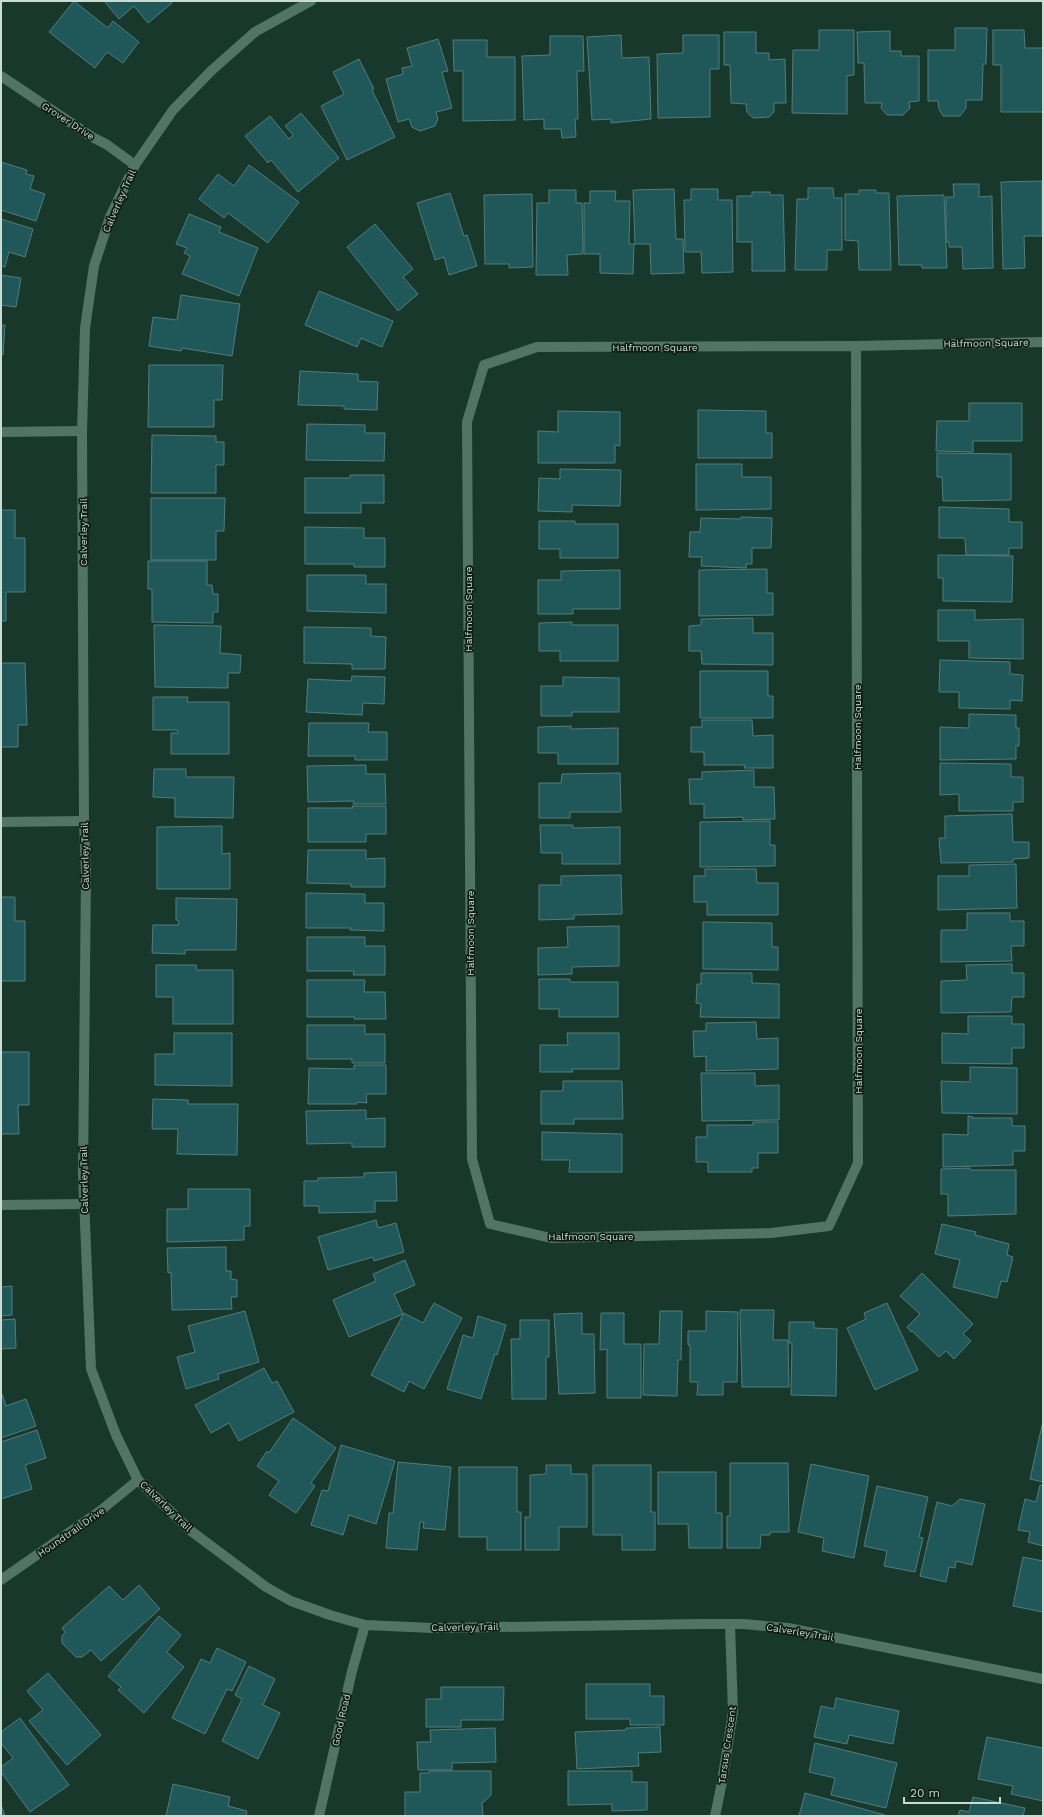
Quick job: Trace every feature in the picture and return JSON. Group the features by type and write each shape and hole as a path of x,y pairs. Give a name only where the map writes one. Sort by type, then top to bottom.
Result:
{"street":[{"name":"Calverley Trail","path":"310,1 255,32 211,71 173,110 135,165 110,217 94,266 85,328 82,431 84,821 86,874 84,1204 91,1368 116,1435 138,1480 191,1531 266,1587 291,1601 330,1615 365,1625 433,1628 743,1624 788,1628 1043,1679"},
{"name":"Grover Drive","path":"1,76 106,144 135,165"},
{"name":"Halfmoon Square","path":"856,346 858,1163 829,1226 771,1233 551,1238 490,1224 472,1159 467,422 484,365 537,347 856,346 1043,342"},
{"path":"1,432 82,431"},
{"path":"1,822 84,821"},
{"path":"1,1205 84,1204"},
{"name":"Houndtrail Drive","path":"1,1580 100,1511 138,1480"},
{"name":"Good Road","path":"319,1816 352,1671 365,1625"},
{"name":"Tarsus Crescent","path":"715,1816 733,1712 730,1625"}],"building":[{"path":"74,1 108,28 113,21 139,42 123,63 107,52 95,68 49,32"},
{"path":"104,1 171,1 172,3 148,23 134,6 119,19"},
{"path":"955,28 987,28 986,64 983,64 982,100 966,100 966,108 960,116 943,116 939,109 938,101 928,101 928,50 955,50"},
{"path":"819,30 854,30 854,75 847,76 847,114 792,113 793,50 819,50"},
{"path":"993,30 1024,30 1025,48 1043,48 1043,112 1001,112 1001,65 993,65"},
{"path":"890,31 890,51 901,51 901,56 919,56 919,101 909,102 910,108 903,115 887,115 881,108 882,103 865,103 864,63 858,63 857,32"},
{"path":"724,32 756,32 756,53 769,53 769,60 785,59 786,103 774,103 774,112 769,117 753,118 747,112 746,104 731,103 730,65 724,65"},
{"path":"621,35 622,58 649,57 651,119 611,123 611,119 592,120 587,37"},
{"path":"683,35 719,35 719,69 710,69 710,117 658,118 657,54 683,53"},
{"path":"550,36 583,36 584,71 577,71 578,119 575,119 576,137 562,138 561,129 544,129 544,119 524,120 522,56 550,55"},
{"path":"438,39 448,71 442,72 452,108 436,112 438,118 435,126 420,131 412,127 409,119 398,122 386,79 403,74 402,68 412,66 407,48"},
{"path":"453,40 487,40 487,57 515,57 515,120 463,121 463,71 454,71"},
{"path":"359,59 395,137 347,160 321,106 344,94 333,72"},
{"path":"301,113 339,158 298,192 271,160 268,163 245,136 270,116 289,139 293,135 285,126"},
{"path":"1,162 27,170 26,174 34,176 30,189 45,194 36,221 1,210"},
{"path":"249,165 299,202 268,243 228,213 224,218 199,199 218,174 234,186"},
{"path":"1042,181 1042,236 1024,236 1025,268 1003,269 1001,182"},
{"path":"953,184 979,184 979,197 992,196 993,268 963,269 962,247 949,247 949,242 946,242 946,197 954,197"},
{"path":"808,188 833,188 834,198 842,198 842,250 827,250 827,270 795,270 797,199 808,199"},
{"path":"674,189 676,239 683,239 684,273 651,274 650,244 635,244 633,190"},
{"path":"691,189 718,189 718,200 732,200 733,272 702,273 701,252 685,252 684,200 691,200"},
{"path":"549,190 576,190 576,203 582,203 583,254 567,255 568,275 536,275 537,203 549,203"},
{"path":"859,190 876,190 876,193 889,193 891,270 859,270 858,241 845,240 845,194 859,194"},
{"path":"590,191 616,191 615,201 630,201 629,244 634,244 633,274 600,273 600,254 584,254 584,203 590,203"},
{"path":"752,192 770,192 770,195 783,195 785,271 752,271 752,242 737,242 737,196 752,196"},
{"path":"450,193 464,236 467,235 477,266 449,275 444,257 435,260 417,203"},
{"path":"532,194 533,267 509,268 509,264 485,264 484,195"},
{"path":"944,195 947,268 922,268 922,265 899,265 897,196"},
{"path":"189,214 221,227 219,232 258,248 239,296 182,274 190,256 184,253 187,248 176,244"},
{"path":"1,219 33,229 25,257 9,252 5,267 1,266"},
{"path":"375,224 413,269 403,277 418,294 398,311 347,247"},
{"path":"1,275 21,278 16,307 1,305"},
{"path":"319,291 393,321 382,347 361,338 357,347 305,325"},
{"path":"181,295 240,304 232,356 182,348 181,351 149,346 153,317 177,320"},
{"path":"1,325 5,325 3,355 1,355"},
{"path":"149,365 223,365 222,400 214,400 214,427 148,427"},
{"path":"300,371 358,374 358,381 378,382 377,410 344,409 344,406 298,405"},
{"path":"969,403 1022,403 1022,441 973,441 973,452 936,451 937,421 969,421"},
{"path":"698,410 766,411 766,433 772,433 772,458 698,458"},
{"path":"558,411 620,412 620,446 615,445 615,463 538,463 538,431 558,432"},
{"path":"307,424 365,425 365,433 385,433 384,461 306,460"},
{"path":"152,435 216,436 216,442 224,442 224,465 216,465 216,493 151,493"},
{"path":"937,453 1011,454 1011,500 943,501 942,477 937,477"},
{"path":"696,464 742,464 742,477 771,477 771,509 696,510"},
{"path":"560,469 621,470 620,506 572,505 572,512 538,511 539,478 560,479"},
{"path":"350,475 384,475 384,503 361,503 361,513 305,513 305,478 350,478"},
{"path":"151,498 225,498 224,531 216,531 216,560 151,560"},
{"path":"939,507 1009,509 1009,522 1022,522 1022,548 1009,548 1009,555 966,555 965,538 939,538"},
{"path":"1,510 15,510 15,538 25,538 25,592 6,592 6,621 1,621"},
{"path":"741,517 772,518 771,548 752,548 752,564 746,564 746,568 701,566 702,557 689,557 690,532 700,532 701,518 741,519"},
{"path":"539,521 575,521 575,524 618,524 618,558 560,558 560,549 539,549"},
{"path":"305,527 364,528 364,538 385,538 385,567 354,567 354,564 305,564"},
{"path":"938,555 1013,556 1012,602 943,601 943,578 938,578"},
{"path":"148,561 207,561 207,585 212,585 213,594 218,594 218,612 213,612 213,623 152,622 152,589 148,589"},
{"path":"767,569 767,593 773,593 773,615 699,616 699,570"},
{"path":"620,570 620,609 573,609 573,614 538,614 538,580 561,580 561,571"},
{"path":"307,575 366,575 366,584 386,584 386,613 307,611"},
{"path":"938,610 975,610 975,620 1023,619 1023,659 969,658 969,641 938,641"},
{"path":"753,618 753,633 773,633 773,665 702,664 701,651 689,651 689,626 701,625 701,619"},
{"path":"572,622 572,625 618,625 618,661 560,661 560,651 539,651 539,623"},
{"path":"154,625 221,626 220,653 241,655 240,673 228,673 228,688 155,687"},
{"path":"304,627 371,628 371,636 386,637 385,669 352,669 352,664 304,663"},
{"path":"940,660 1010,662 1010,674 1023,675 1022,701 1010,700 1010,709 959,708 959,692 939,692"},
{"path":"1,663 25,663 27,725 18,725 18,747 1,747"},
{"path":"700,671 768,671 768,696 773,696 773,718 700,718"},
{"path":"352,676 385,677 384,704 363,703 362,715 306,712 308,679 351,681"},
{"path":"563,677 619,678 619,712 572,712 572,716 541,716 541,686 563,686"},
{"path":"153,697 188,697 187,702 229,702 229,754 171,754 171,733 178,733 178,730 153,730"},
{"path":"969,714 1016,715 1016,728 1019,728 1019,746 1016,746 1016,759 940,760 940,727 969,728"},
{"path":"702,720 752,720 753,736 773,735 773,768 744,768 745,765 704,765 704,752 691,752 691,727 702,727"},
{"path":"309,723 369,723 368,732 387,732 387,760 355,760 355,756 308,756"},
{"path":"571,726 571,729 618,728 618,764 558,764 558,753 538,753 538,727"},
{"path":"940,763 1011,764 1011,777 1023,777 1023,802 1013,802 1013,811 959,811 959,794 940,795"},
{"path":"366,765 366,774 385,774 386,804 353,804 354,801 308,802 307,766"},
{"path":"154,769 186,769 186,777 234,777 233,818 175,817 175,798 153,797"},
{"path":"754,770 754,787 774,787 775,819 743,820 743,817 704,818 704,804 690,804 689,779 702,779 702,772"},
{"path":"620,773 621,812 570,812 570,818 539,818 539,783 561,783 562,774"},
{"path":"352,806 386,806 386,834 366,834 366,842 308,842 308,808 353,808"},
{"path":"1012,814 1013,842 1029,842 1029,858 1013,859 1013,862 941,863 939,838 945,838 945,816"},
{"path":"770,821 770,845 775,845 775,866 700,867 700,822"},
{"path":"540,825 573,825 573,828 620,827 620,864 562,864 562,853 541,853"},
{"path":"222,826 222,854 230,853 230,889 157,889 157,827"},
{"path":"308,850 366,850 366,859 385,858 385,887 351,887 351,884 307,883"},
{"path":"1016,864 1017,908 938,910 938,876 969,876 969,865"},
{"path":"705,869 756,869 757,883 778,883 778,915 707,915 707,902 694,902 694,876 705,876"},
{"path":"621,875 622,914 574,915 574,919 539,920 539,885 561,885 561,876"},
{"path":"306,893 365,894 365,903 384,903 384,931 350,930 351,928 306,928"},
{"path":"1,897 15,897 15,921 25,921 25,981 1,981"},
{"path":"176,898 237,899 236,950 185,950 185,954 152,953 153,925 179,925 178,920 176,920"},
{"path":"967,913 1010,913 1010,921 1024,921 1024,946 1011,946 1012,961 941,962 941,930 967,930"},
{"path":"703,922 772,923 772,947 778,947 778,970 703,969"},
{"path":"619,926 619,966 572,967 572,974 538,975 538,948 568,947 567,927"},
{"path":"307,937 365,937 365,946 385,946 385,975 353,975 354,971 307,971"},
{"path":"1012,964 1012,973 1024,973 1024,997 1012,997 1011,1012 941,1013 941,981 967,980 966,965"},
{"path":"156,965 196,965 197,970 233,970 233,1024 173,1024 173,997 156,997"},
{"path":"701,973 752,973 752,983 779,984 779,1018 700,1017 701,1004 696,1003 697,984 701,984"},
{"path":"539,979 570,979 570,982 618,982 618,1017 559,1017 559,1009 539,1009"},
{"path":"307,980 365,980 364,992 385,992 386,1019 354,1019 355,1017 307,1017"},
{"path":"968,1016 1012,1016 1012,1024 1024,1024 1024,1048 1012,1048 1012,1064 942,1063 942,1033 968,1034"},
{"path":"756,1022 757,1039 778,1038 778,1069 706,1071 706,1056 694,1057 693,1031 706,1031 706,1023"},
{"path":"307,1025 365,1025 365,1034 385,1034 385,1063 352,1063 352,1059 307,1059"},
{"path":"174,1033 232,1033 232,1086 155,1085 155,1054 174,1054"},
{"path":"567,1033 619,1033 619,1069 572,1069 573,1072 540,1072 540,1045 568,1045"},
{"path":"1,1052 29,1052 29,1105 18,1105 19,1134 1,1134"},
{"path":"354,1065 386,1065 386,1094 366,1094 367,1103 308,1104 309,1068 354,1069"},
{"path":"970,1067 1017,1068 1017,1114 942,1113 941,1081 970,1082"},
{"path":"701,1073 755,1073 755,1086 779,1085 779,1120 702,1121"},
{"path":"563,1081 622,1081 623,1119 574,1119 574,1124 541,1124 541,1091 563,1091"},
{"path":"153,1099 188,1100 188,1104 238,1104 237,1155 177,1154 178,1129 152,1129"},
{"path":"366,1110 366,1119 385,1118 385,1147 352,1147 352,1143 307,1144 306,1111"},
{"path":"968,1116 973,1117 972,1118 1012,1118 1012,1126 1025,1126 1025,1151 1013,1151 1013,1165 943,1167 943,1134 968,1135"},
{"path":"753,1122 778,1122 778,1153 758,1153 758,1168 752,1168 752,1172 708,1172 708,1162 696,1162 696,1137 707,1137 707,1125 753,1125"},
{"path":"542,1132 622,1134 622,1172 569,1172 570,1160 542,1160"},
{"path":"970,1168 970,1170 1016,1170 1016,1214 948,1216 948,1194 941,1194 941,1169"},
{"path":"396,1172 397,1201 375,1201 375,1212 319,1213 319,1206 304,1206 304,1181 318,1181 318,1178 364,1177 364,1173"},
{"path":"188,1189 250,1189 250,1226 244,1226 244,1240 167,1242 167,1209 188,1209"},
{"path":"376,1220 378,1228 396,1223 404,1252 374,1261 373,1257 328,1270 318,1237"},
{"path":"942,1224 976,1232 975,1235 1009,1244 1007,1255 1013,1257 1007,1282 1001,1281 997,1298 953,1287 960,1260 935,1254"},
{"path":"226,1247 226,1271 231,1271 231,1279 237,1280 237,1297 231,1297 232,1309 172,1310 171,1272 168,1273 167,1248"},
{"path":"405,1260 415,1285 394,1294 403,1314 349,1337 333,1300 376,1281 373,1274"},
{"path":"922,1273 973,1324 963,1334 971,1341 954,1359 946,1351 939,1357 907,1327 920,1314 900,1296"},
{"path":"12,1286 12,1315 1,1316 1,1287"},
{"path":"434,1303 462,1318 424,1389 409,1381 404,1392 371,1375 404,1313 423,1323"},
{"path":"887,1303 918,1370 875,1390 847,1328 866,1319 864,1313"},
{"path":"740,1310 774,1310 773,1340 788,1340 789,1387 742,1387"},
{"path":"245,1311 259,1362 218,1374 219,1379 186,1389 177,1357 195,1352 188,1326"},
{"path":"660,1311 682,1311 681,1360 678,1360 677,1396 643,1395 644,1344 659,1344"},
{"path":"706,1311 738,1312 737,1382 723,1382 723,1395 697,1395 698,1382 690,1382 690,1345 688,1345 688,1331 706,1331"},
{"path":"582,1313 582,1334 594,1334 595,1393 559,1394 554,1314"},
{"path":"601,1313 624,1313 624,1344 641,1344 641,1398 607,1398 607,1349 600,1350"},
{"path":"478,1316 506,1325 481,1399 447,1389 463,1335 473,1338"},
{"path":"15,1319 16,1348 1,1349 1,1320"},
{"path":"520,1320 549,1320 549,1357 546,1357 546,1399 512,1399 511,1339 520,1339"},
{"path":"789,1322 814,1322 814,1328 837,1329 836,1396 791,1395 792,1343 789,1343"},
{"path":"264,1368 272,1383 277,1381 294,1412 239,1441 229,1423 211,1433 195,1405"},
{"path":"1,1391 6,1406 26,1399 36,1426 1,1438"},
{"path":"293,1418 336,1448 311,1483 315,1486 296,1513 269,1495 279,1481 257,1466 267,1451 269,1453"},
{"path":"1043,1421 1043,1482 1030,1479"},
{"path":"37,1430 46,1458 25,1465 32,1489 1,1499 1,1442"},
{"path":"341,1445 395,1461 376,1524 349,1515 343,1535 311,1525 322,1490 328,1491"},
{"path":"398,1462 451,1467 445,1530 423,1528 424,1522 420,1522 417,1550 386,1548 389,1513 393,1513"},
{"path":"730,1463 788,1463 789,1532 770,1532 770,1535 761,1535 760,1548 727,1548 727,1516 730,1516"},
{"path":"811,1464 869,1476 854,1558 822,1551 824,1538 798,1532"},
{"path":"546,1465 571,1465 571,1474 587,1474 587,1527 559,1527 559,1550 525,1550 525,1517 530,1517 530,1475 546,1474"},
{"path":"593,1465 651,1465 651,1512 655,1512 655,1550 622,1550 622,1535 593,1535"},
{"path":"459,1467 517,1467 517,1512 521,1512 521,1550 487,1550 487,1537 459,1537"},
{"path":"658,1472 716,1472 716,1513 722,1513 722,1548 689,1548 688,1524 658,1524"},
{"path":"1040,1485 1043,1486 1043,1546 1028,1542 1030,1532 1018,1530 1025,1499 1036,1502"},
{"path":"877,1486 928,1497 919,1537 923,1538 915,1572 884,1566 887,1551 864,1546"},
{"path":"960,1499 985,1504 972,1565 956,1561 955,1568 949,1567 946,1582 920,1576 937,1502 952,1506"},
{"path":"1023,1557 1043,1561 1043,1612 1013,1606"},
{"path":"139,1585 160,1609 101,1661 91,1650 82,1657 76,1657 62,1643 62,1636 65,1632 62,1628 109,1586 123,1600"},
{"path":"159,1616 181,1635 167,1652 184,1667 144,1713 118,1690 121,1687 108,1676"},
{"path":"217,1648 246,1662 232,1691 227,1689 205,1734 172,1718 201,1659 210,1663"},
{"path":"249,1666 275,1679 263,1705 280,1713 258,1759 222,1741 242,1699 235,1695"},
{"path":"48,1673 101,1735 67,1765 29,1721 43,1710 27,1691"},
{"path":"586,1684 650,1684 650,1696 664,1696 664,1725 630,1725 630,1719 586,1719"},
{"path":"441,1687 504,1687 503,1720 461,1720 461,1727 426,1727 426,1699 441,1699"},
{"path":"836,1698 899,1711 893,1744 849,1735 847,1744 814,1737 821,1706 834,1709"},
{"path":"20,1718 69,1785 30,1812 1,1772 1,1767 13,1758 1,1743 1,1732"},
{"path":"660,1727 661,1752 638,1753 639,1766 577,1769 575,1732"},
{"path":"495,1728 496,1762 452,1763 452,1770 418,1770 417,1742 431,1742 430,1730"},
{"path":"987,1737 1043,1748 1043,1801 1011,1794 1013,1786 978,1779"},
{"path":"815,1743 897,1763 886,1808 831,1795 835,1778 809,1772"},
{"path":"429,1771 491,1771 491,1795 484,1802 482,1802 483,1816 405,1816 405,1792 420,1792 420,1773 429,1773"},
{"path":"568,1771 632,1771 632,1782 647,1782 647,1810 612,1811 612,1804 568,1805"},
{"path":"173,1784 230,1797 228,1806 247,1811 246,1816 166,1816"},
{"path":"805,1793 885,1815 885,1816 799,1816"},
{"path":"973,1797 1025,1808 1023,1816 958,1816 960,1810 969,1812"},
{"path":"1,1804 5,1816 1,1816"}]}
